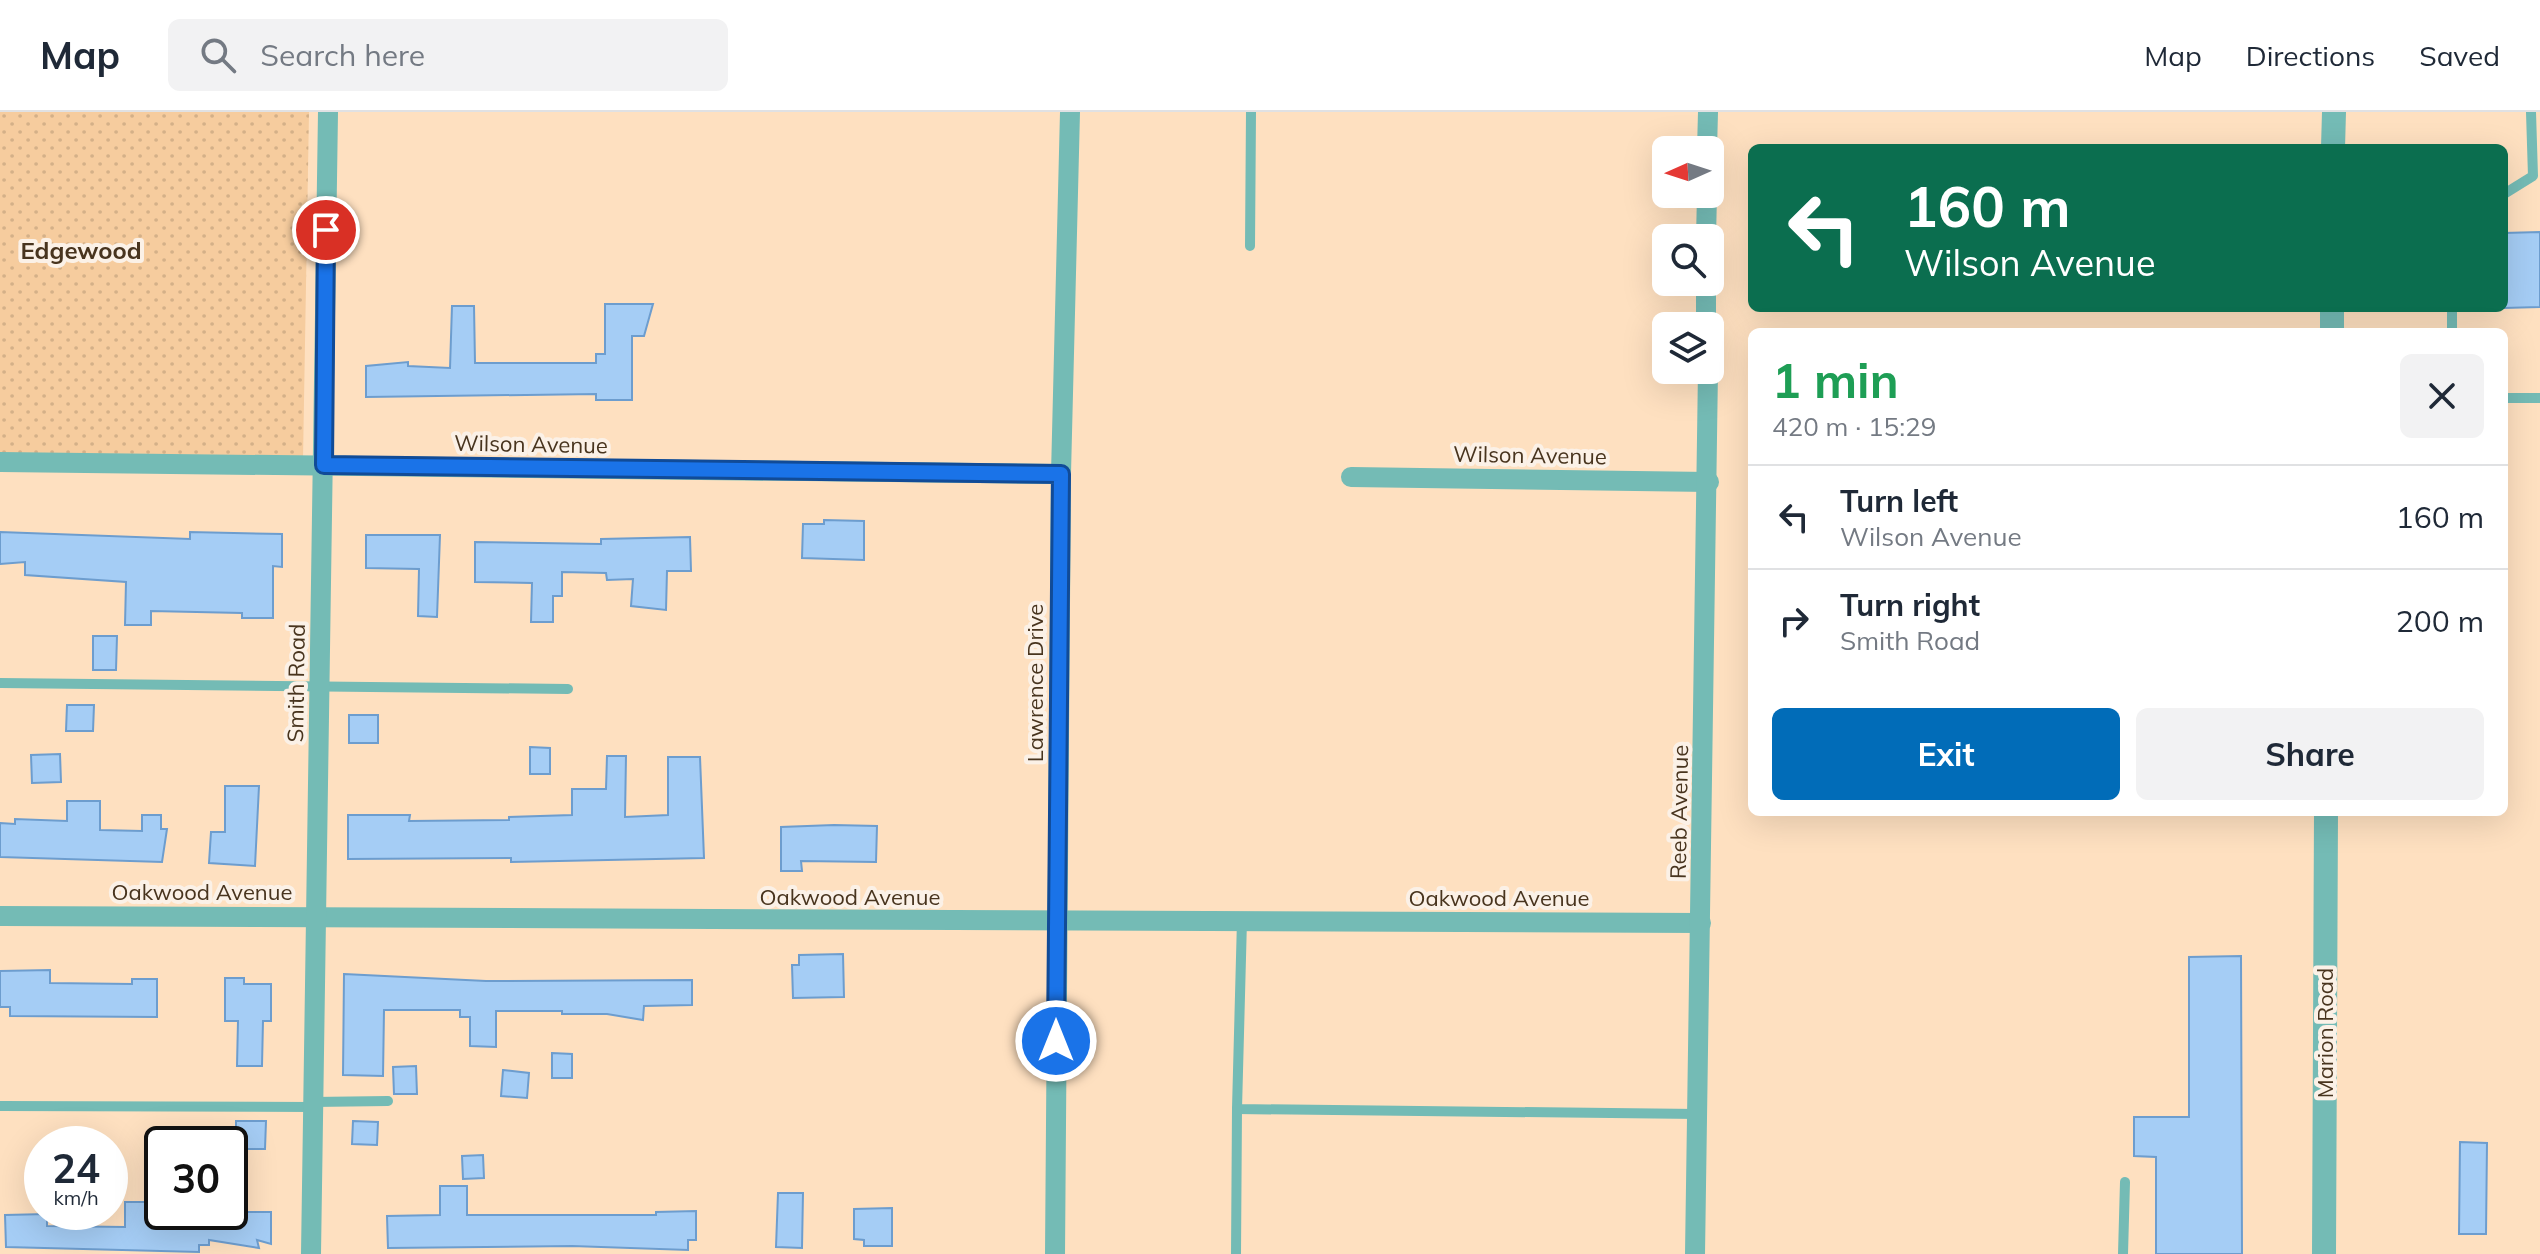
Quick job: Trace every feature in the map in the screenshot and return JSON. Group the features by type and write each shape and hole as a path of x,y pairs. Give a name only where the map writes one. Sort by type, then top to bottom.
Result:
{"street":[{"name":"Smith Road","path":"311,1254 328,112"},
{"name":"Lawrence Drive","path":"1055,1254 1061,474 1070,112"},
{"path":"1707,136 1708,112"},
{"path":"2333,144 2334,112"},
{"name":"Reeb Avenue","path":"1695,1254 1708,384"},
{"name":"Wilson Avenue","path":"0,462 1061,474"},
{"name":"Wilson Avenue","path":"1351,477 1709,482"},
{"name":"Marion Road","path":"2324,1254 2326,816"},
{"name":"Oakwood Avenue","path":"0,916 1701,923"}],"lane":[{"path":"1250,246 1251,112"},
{"path":"2508,192 2533,176 2531,112"},
{"path":"2508,398 2540,398"},
{"path":"0,683 568,689"},
{"path":"1236,1254 1242,920"},
{"path":"0,1106 388,1101"},
{"path":"1237,1109 1698,1114"},
{"path":"2123,1254 2125,1182"}],"shaded area":[{"path":"0,112 309,112 303,459 0,453"}],"building":[{"path":"2540,232 2540,307 2508,308 2508,233"},
{"path":"605,304 653,304 644,336 632,336 632,400 596,400 596,394 366,397 366,366 408,362 408,366 450,368 452,306 474,306 475,363 596,363 596,354 605,354"},
{"path":"824,520 864,521 864,560 802,558 803,524 824,524"},
{"path":"0,532 190,539 190,532 282,534 282,567 273,566 273,618 242,618 242,613 151,611 151,625 125,625 126,582 25,575 25,562 0,564"},
{"path":"366,535 440,535 437,617 418,616 419,569 366,568"},
{"path":"690,537 691,571 667,571 666,610 631,606 633,579 607,580 606,573 562,572 562,596 553,596 553,622 531,622 532,583 475,582 475,542 601,544 601,539"},
{"path":"93,636 117,636 116,670 93,670"},
{"path":"67,705 94,705 93,731 66,731"},
{"path":"349,715 378,715 378,743 349,743"},
{"path":"530,747 550,748 550,774 530,774"},
{"path":"60,754 61,782 32,783 31,755"},
{"path":"607,756 626,756 625,817 668,815 668,757 700,757 704,858 511,862 511,858 348,859 348,815 410,815 409,821 509,820 509,817 572,815 572,789 606,789"},
{"path":"225,786 259,786 255,866 209,863 211,832 225,832"},
{"path":"67,801 100,801 100,830 142,831 142,815 161,815 161,829 167,829 162,862 0,857 0,823 15,824 15,819 67,821"},
{"path":"877,826 876,862 801,861 802,871 781,871 781,827"},
{"path":"843,954 844,997 793,998 792,965 799,965 799,955"},
{"path":"2241,956 2242,1254 2156,1254 2156,1157 2134,1156 2134,1117 2189,1117 2189,957"},
{"path":"50,970 50,983 132,984 132,979 157,979 157,1017 10,1016 10,1007 0,1007 0,971"},
{"path":"344,974 486,981 692,980 692,1005 644,1006 643,1020 607,1014 562,1014 562,1011 496,1011 496,1047 470,1046 470,1017 460,1017 460,1010 384,1010 383,1076 343,1075"},
{"path":"225,978 244,978 244,984 271,984 271,1021 263,1021 262,1066 237,1066 238,1021 225,1021"},
{"path":"552,1053 572,1054 572,1078 552,1078"},
{"path":"416,1066 417,1094 394,1094 393,1067"},
{"path":"503,1070 529,1073 527,1098 501,1096"},
{"path":"236,1121 266,1121 265,1149 248,1149 248,1126 236,1126"},
{"path":"353,1121 378,1122 377,1145 352,1144"},
{"path":"2460,1142 2487,1143 2486,1234 2459,1234"},
{"path":"483,1155 484,1178 463,1179 462,1156"},
{"path":"440,1186 467,1186 467,1215 656,1215 656,1212 696,1211 696,1240 688,1240 688,1250 572,1246 388,1248 387,1216 440,1215"},
{"path":"778,1193 803,1193 802,1248 776,1247"},
{"path":"128,1202 144,1202 144,1230 248,1230 248,1212 271,1212 271,1244 257,1240 259,1248 209,1240 209,1245 199,1245 199,1252 6,1247 5,1215 24,1215 24,1230 128,1230"},
{"path":"892,1208 892,1246 864,1246 864,1240 854,1239 854,1209"}],"district":[{"name":"Edgewood","path":"81,251"}],"route":[{"path":"326,230 324,465 1061,474 1056,1041"}]}
